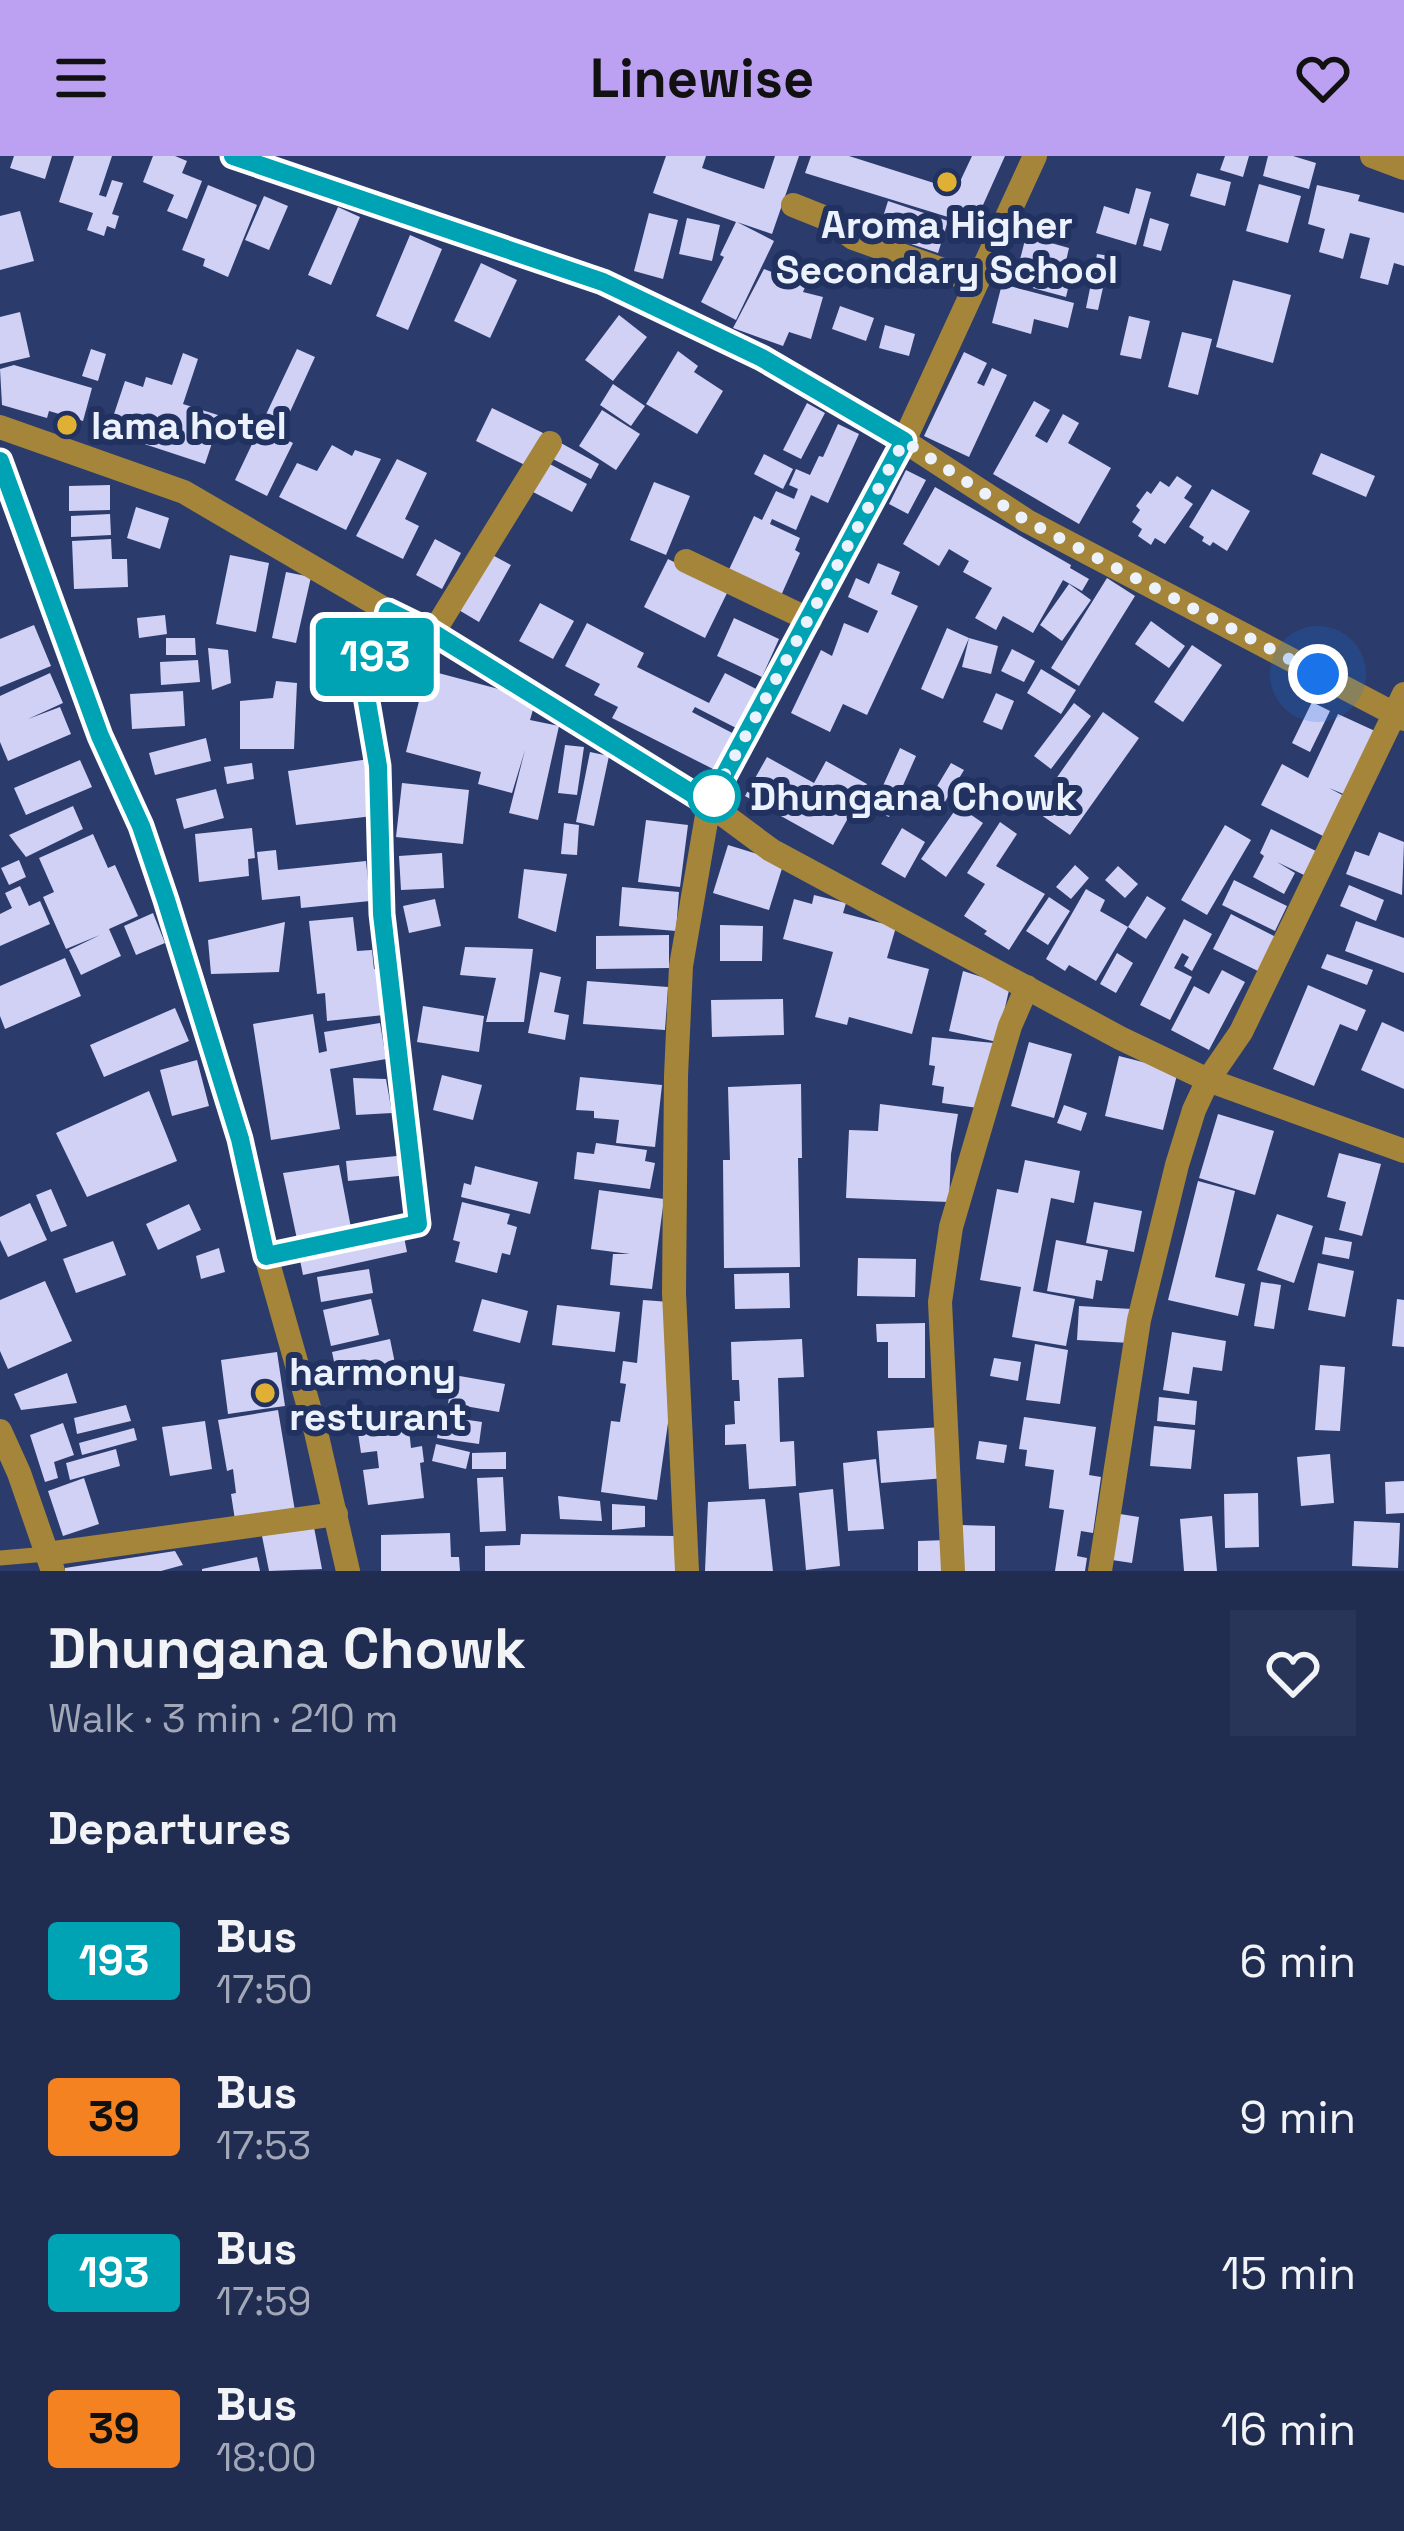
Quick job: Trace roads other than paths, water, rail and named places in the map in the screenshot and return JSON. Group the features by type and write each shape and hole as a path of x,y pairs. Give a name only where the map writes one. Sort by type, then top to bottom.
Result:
{"street":[{"path":"233,156 603,282 762,358 904,441 1027,521 1401,709 1241,1032 1208,1079 1194,1110 1139,1321 1100,1571"},
{"path":"687,1571 674,1293 676,1076 682,966 709,804 904,441 1035,156"},
{"path":"1372,156 1404,168"},
{"path":"793,205 828,219 853,238 977,282"},
{"path":"0,427 184,492 433,633 709,804 771,850 1120,1038 1208,1079 1404,1151"},
{"path":"433,633 550,442"},
{"path":"0,461 100,736 141,826 190,973 240,1139 348,1571"},
{"path":"686,561 810,620"},
{"path":"388,611 365,690 378,766 382,914 418,1224"},
{"path":"953,1571 940,1301 951,1227 1010,1026 1027,987"},
{"path":"0,1431 20,1473 50,1563 336,1514"}],"lane":[{"path":"266,1256 418,1224"},
{"path":"0,1558 50,1563"}],"place":[{"name":"Aroma Higher Secondary School","path":"947,182"},
{"name":"lama hotel","path":"67,425"},
{"name":"Dhungana Chowk","path":"714,796"},
{"name":"harmony resturant","path":"265,1393"}]}
